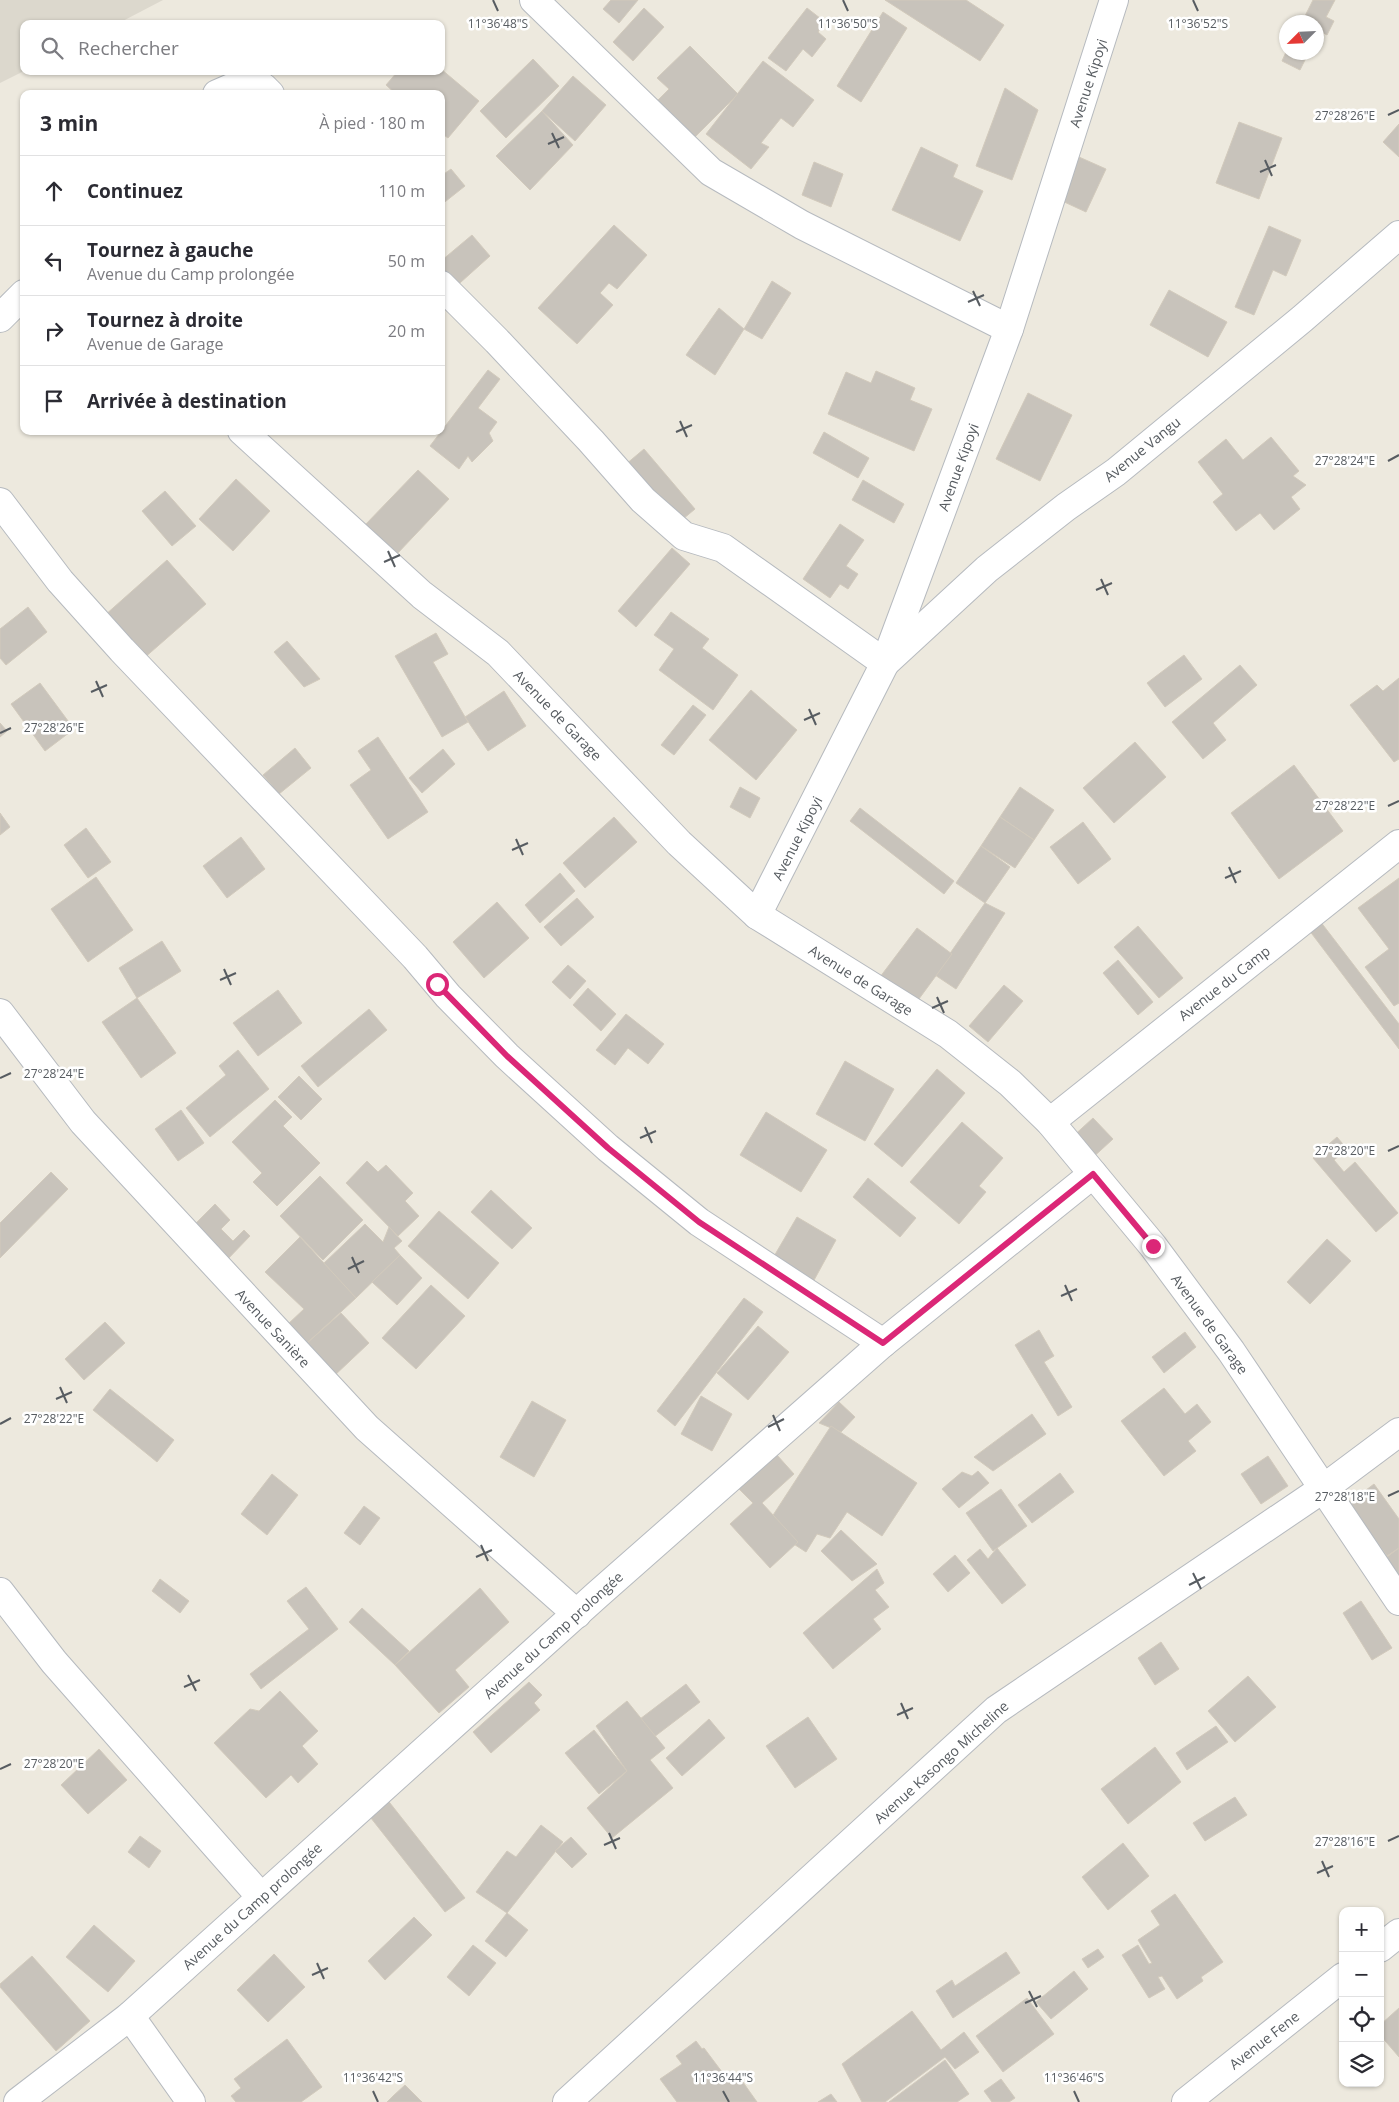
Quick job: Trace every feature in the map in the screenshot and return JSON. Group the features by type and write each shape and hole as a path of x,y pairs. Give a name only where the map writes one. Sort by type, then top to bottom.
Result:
{"street":[{"path":"534,0 710,172 802,225 1009,329"},
{"name":"Avenue Kipoyi","path":"757,915 885,663 1009,329 1114,0"},
{"path":"226,90 240,84 263,87 266,90"},
{"name":"Avenue Vangu","path":"885,663 987,569 1066,507 1116,472 1302,319 1399,235"},
{"path":"445,289 584,434 642,500 684,536 723,548 885,663"},
{"path":"0,318 20,298"},
{"name":"Avenue de Garage","path":"246,435 422,595 498,654 679,843 757,915 948,1034 1010,1083 1050,1122 1153,1246 1231,1351 1399,1600"},
{"path":"0,502 60,581 122,650 507,1056 608,1148 699,1222 883,1343"},
{"name":"Avenue du Camp","path":"1050,1122 1399,844"},
{"name":"Avenue Sanière","path":"0,1013 83,1122 367,1428 577,1614"},
{"name":"Avenue du Camp prolongée","path":"18,2102 130,2016 577,1614 883,1343 1093,1174"},
{"name":"Avenue Kasongo Micheline","path":"567,2102 996,1710 1324,1488 1399,1432"},
{"path":"0,1592 54,1662 261,1898"},
{"path":"1384,1945 1399,1933"},
{"name":"Avenue Fene","path":"1186,2102 1339,1981"},
{"path":"130,2016 191,2102"}],"shaded area":[{"path":"0,0 163,0 125,20 20,20 20,73 0,83"}],"building":[{"path":"611,0 638,0 619,23 603,9"},
{"path":"885,0 966,0 1004,25 980,61"},
{"path":"1313,0 1335,0 1326,17 1334,21 1327,35 1324,33 1324,15 1306,15"},
{"path":"644,8 664,27 633,61 613,42"},
{"path":"807,8 825,22 818,32 826,39 812,57 803,49 786,71 768,58"},
{"path":"883,12 907,28 861,102 837,86"},
{"path":"690,46 738,94 690,142 653,105 669,89 657,78"},
{"path":"533,59 559,86 506,138 480,111"},
{"path":"1282,60 1305,60 1300,70"},
{"path":"763,61 814,100 793,127 781,118 761,143 769,147 751,169 706,134"},
{"path":"445,72 479,101 448,138 445,136 445,90 392,90 386,85 395,75 445,75"},
{"path":"573,76 606,105 575,141 542,111"},
{"path":"1005,88 1038,110 1012,180 976,166"},
{"path":"542,111 573,145 530,190 496,156"},
{"path":"1239,122 1282,138 1259,199 1216,183"},
{"path":"1399,124 1399,157 1383,142"},
{"path":"921,147 958,165 953,177 983,191 960,241 892,210"},
{"path":"1079,157 1106,169 1086,212 1060,200"},
{"path":"814,162 843,174 831,207 802,195"},
{"path":"451,169 465,186 445,202 445,173"},
{"path":"614,225 647,255 617,289 609,283 600,293 613,305 577,344 538,308"},
{"path":"1269,226 1301,240 1286,276 1273,270 1254,315 1235,307"},
{"path":"472,235 490,256 451,291 445,284 445,258"},
{"path":"772,281 791,293 762,339 744,329"},
{"path":"1169,290 1227,322 1208,357 1150,325"},
{"path":"719,308 744,329 715,375 686,355"},
{"path":"488,370 500,379 478,408 497,422 489,433 493,441 472,462 468,456 459,469 430,446 438,435 445,435 445,426"},
{"path":"876,371 915,388 910,400 932,409 914,451 828,414 846,372 871,383"},
{"path":"1028,393 1072,415 1040,481 996,459"},
{"path":"824,432 869,458 858,478 813,453"},
{"path":"1271,437 1299,471 1293,476 1306,485 1291,497 1300,509 1274,530 1260,513 1236,531 1213,502 1223,494 1198,462 1226,439 1243,460"},
{"path":"644,449 695,509 677,524 625,465"},
{"path":"418,470 449,499 396,555 365,525"},
{"path":"236,479 270,511 233,551 199,519"},
{"path":"863,480 904,504 894,523 852,500"},
{"path":"165,491 196,526 172,546 142,511"},
{"path":"840,524 864,540 846,566 858,574 848,589 840,584 830,598 803,579"},
{"path":"672,548 690,564 636,627 618,611"},
{"path":"167,560 206,604 143,659 104,616"},
{"path":"28,607 47,632 6,665 0,658 0,629"},
{"path":"671,612 709,639 702,648 738,675 713,710 659,670 674,649 654,635"},
{"path":"436,633 448,654 433,662 468,722 442,737 395,656"},
{"path":"287,641 320,679 304,687 274,652"},
{"path":"1184,655 1202,679 1165,707 1147,683"},
{"path":"1240,665 1257,685 1213,723 1226,740 1203,759 1172,722"},
{"path":"1399,678 1399,759 1394,762 1350,705 1377,685 1383,691"},
{"path":"40,683 74,729 45,751 11,704"},
{"path":"751,690 797,730 756,780 709,740"},
{"path":"504,691 526,726 488,751 465,717"},
{"path":"693,705 706,715 674,755 661,745"},
{"path":"0,723 7,731 0,737"},
{"path":"378,737 428,812 388,839 350,785 371,770 358,751"},
{"path":"1135,742 1166,777 1114,823 1083,788"},
{"path":"295,748 311,768 279,794 263,775"},
{"path":"443,749 455,764 422,793 409,778"},
{"path":"1294,765 1343,831 1279,879 1231,813"},
{"path":"740,787 760,798 750,818 730,807"},
{"path":"1020,787 1054,810 1034,840 1000,817"},
{"path":"860,808 954,881 944,894 850,821"},
{"path":"0,813 10,827 0,835"},
{"path":"614,817 637,842 585,888 563,863"},
{"path":"1000,817 1034,840 1015,868 981,846"},
{"path":"1083,822 1111,859 1078,884 1050,847"},
{"path":"86,828 111,862 88,878 64,845"},
{"path":"241,837 265,869 227,898 203,866"},
{"path":"981,846 1010,867 985,903 956,883"},
{"path":"560,873 575,891 540,923 525,905"},
{"path":"96,877 133,930 88,962 51,909"},
{"path":"1399,878 1399,1003 1394,1006 1365,967 1389,949 1358,908"},
{"path":"577,898 594,917 561,946 544,927"},
{"path":"497,902 529,938 484,978 453,942"},
{"path":"985,903 1005,913 956,989 935,975"},
{"path":"1320,921 1399,1024 1399,1049 1309,930"},
{"path":"1138,926 1183,978 1159,998 1114,947"},
{"path":"917,928 952,954 913,1007 877,981"},
{"path":"162,941 181,971 137,998 119,968"},
{"path":"1118,960 1153,1002 1138,1015 1103,973"},
{"path":"568,965 586,981 570,999 552,982"},
{"path":"1004,985 1023,1001 988,1042 969,1026"},
{"path":"588,988 616,1014 601,1031 573,1005"},
{"path":"278,990 302,1023 258,1056 233,1023"},
{"path":"137,998 176,1053 141,1078 102,1022"},
{"path":"369,1009 387,1030 318,1087 301,1066"},
{"path":"626,1014 664,1044 648,1064 628,1048 615,1065 596,1050"},
{"path":"238,1050 269,1089 210,1137 186,1108 226,1075 219,1066"},
{"path":"845,1061 894,1089 865,1141 816,1114"},
{"path":"937,1069 965,1093 902,1167 874,1144"},
{"path":"299,1076 322,1099 301,1120 278,1097"},
{"path":"275,1100 292,1117 283,1126 320,1163 277,1206 253,1182 262,1173 232,1142"},
{"path":"181,1110 204,1143 178,1161 155,1129"},
{"path":"766,1112 827,1150 801,1192 740,1155"},
{"path":"1093,1118 1113,1139 1089,1161 1069,1140"},
{"path":"962,1122 1003,1158 979,1186 986,1192 959,1224 910,1182"},
{"path":"1337,1137 1347,1149 1334,1160 1344,1172 1355,1162 1398,1213 1376,1232 1313,1158"},
{"path":"367,1161 378,1172 386,1165 413,1193 405,1201 419,1216 398,1236 346,1183"},
{"path":"51,1172 68,1189 0,1258 0,1223"},
{"path":"320,1176 363,1220 323,1260 280,1216"},
{"path":"868,1178 916,1218 900,1237 853,1197"},
{"path":"491,1190 532,1228 512,1249 471,1212"},
{"path":"215,1204 230,1220 221,1229 233,1241 244,1230 250,1236 224,1263 190,1229"},
{"path":"439,1211 499,1263 468,1299 408,1246"},
{"path":"797,1217 836,1240 813,1282 773,1258"},
{"path":"365,1224 383,1242 389,1227 402,1241 394,1248 400,1255 356,1298 323,1264"},
{"path":"300,1237 356,1298 306,1344 287,1325 304,1309 265,1272"},
{"path":"1327,1239 1351,1261 1310,1304 1287,1282"},
{"path":"400,1255 422,1278 397,1305 372,1282"},
{"path":"431,1285 465,1316 416,1369 382,1338"},
{"path":"744,1298 763,1312 675,1426 657,1411"},
{"path":"341,1313 369,1343 334,1376 306,1344"},
{"path":"105,1322 125,1343 84,1380 65,1359"},
{"path":"758,1326 789,1352 748,1400 717,1373"},
{"path":"1039,1330 1054,1356 1044,1362 1072,1407 1058,1416 1015,1345"},
{"path":"1185,1332 1196,1347 1164,1373 1152,1357"},
{"path":"1164,1388 1185,1414 1197,1404 1211,1422 1188,1441 1196,1451 1164,1476 1121,1421"},
{"path":"110,1389 174,1440 157,1462 93,1410"},
{"path":"701,1396 732,1414 712,1451 681,1434"},
{"path":"532,1401 566,1420 534,1477 500,1457"},
{"path":"839,1402 855,1417 841,1432 819,1423"},
{"path":"1032,1414 1046,1434 993,1471 974,1457"},
{"path":"831,1426 917,1483 882,1536 847,1512 830,1538 817,1534 806,1552 766,1526"},
{"path":"777,1455 794,1474 762,1503 798,1542 770,1568 730,1524 753,1503 739,1489"},
{"path":"1268,1456 1288,1486 1261,1504 1241,1474"},
{"path":"978,1471 989,1483 959,1508 942,1489 962,1472 972,1476"},
{"path":"1060,1473 1074,1492 1032,1523 1018,1505"},
{"path":"272,1474 298,1495 267,1535 241,1514"},
{"path":"1374,1484 1399,1519 1399,1548 1387,1556 1349,1503"},
{"path":"1001,1489 1027,1526 993,1551 966,1513"},
{"path":"364,1506 380,1518 360,1545 344,1533"},
{"path":"841,1530 877,1564 852,1581 821,1551"},
{"path":"997,1548 1026,1585 1002,1604 967,1560 980,1549 988,1559"},
{"path":"1399,1548 1399,1589 1380,1562"},
{"path":"955,1555 970,1573 948,1592 933,1574"},
{"path":"877,1569 884,1583 875,1590 889,1607 873,1619 881,1629 833,1669 803,1633"},
{"path":"160,1579 189,1601 180,1613 152,1591"},
{"path":"306,1587 338,1629 261,1689 250,1674 309,1629 287,1601"},
{"path":"480,1588 509,1622 455,1670 469,1687 439,1713 395,1665"},
{"path":"1361,1601 1392,1648 1372,1660 1343,1613"},
{"path":"362,1608 409,1651 395,1665 349,1622"},
{"path":"1161,1642 1179,1669 1155,1685 1138,1658"},
{"path":"1248,1676 1276,1707 1235,1742 1208,1711"},
{"path":"529,1682 542,1695 534,1703 540,1710 491,1753 473,1732"},
{"path":"686,1684 700,1702 654,1737 640,1719"},
{"path":"280,1691 318,1731 302,1746 318,1764 298,1783 291,1775 266,1798 214,1743 250,1709 259,1711"},
{"path":"627,1701 665,1748 650,1760 673,1788 612,1838 587,1808 627,1771 596,1726"},
{"path":"808,1717 837,1759 795,1788 766,1746"},
{"path":"709,1719 725,1738 682,1776 666,1758"},
{"path":"1216,1726 1228,1742 1187,1770 1176,1753"},
{"path":"594,1730 627,1771 599,1794 565,1753"},
{"path":"1155,1747 1181,1782 1128,1824 1101,1789"},
{"path":"99,1749 127,1780 88,1814 61,1785"},
{"path":"1235,1797 1247,1815 1205,1841 1193,1823"},
{"path":"386,1798 465,1898 445,1912 367,1813"},
{"path":"541,1825 563,1842 507,1913 476,1892 507,1851 516,1857"},
{"path":"140,1836 161,1851 149,1868 128,1852"},
{"path":"571,1837 587,1854 572,1868 555,1851"},
{"path":"1123,1843 1149,1876 1108,1910 1082,1877"},
{"path":"1175,1894 1223,1962 1201,1977 1203,1981 1177,1999 1162,1976 1158,1977 1165,1989 1149,1998 1122,1955 1138,1945 1149,1964 1152,1963 1138,1940 1160,1925 1151,1911"},
{"path":"507,1913 528,1930 506,1957 485,1941"},
{"path":"414,1917 432,1935 385,1980 368,1961"},
{"path":"94,1925 135,1961 108,1992 66,1957"},
{"path":"473,1945 496,1963 469,1996 447,1977"},
{"path":"1098,1949 1104,1957 1088,1968 1082,1959"},
{"path":"1006,1952 1020,1973 953,2018 936,1991 952,1980 955,1986"},
{"path":"274,1954 305,1987 268,2022 237,1990"},
{"path":"32,1956 90,2021 56,2051 0,1987 0,1984"},
{"path":"1074,1971 1088,1989 1051,2019 1036,2002"},
{"path":"1027,1998 1054,2034 1003,2072 976,2036"},
{"path":"1399,2008 1399,2057 1384,2040 1384,2021"},
{"path":"912,2011 941,2050 964,2032 979,2052 955,2069 945,2057 885,2102 862,2102 842,2064"},
{"path":"287,2039 322,2087 301,2102 236,2102 231,2096 241,2088 234,2079"},
{"path":"696,2041 702,2049 704,2048 731,2084 740,2078 757,2102 677,2102 660,2079 682,2064 676,2056"},
{"path":"945,2060 969,2094 957,2102 889,2102"},
{"path":"1001,2079 1015,2098 1009,2102 992,2102 984,2091"},
{"path":"405,2085 422,2102 387,2102 393,2096"},
{"path":"831,2094 837,2102 818,2102"}],"route":[{"path":"437,984 507,1056 608,1148 699,1222 883,1343 1093,1174 1153,1246"}]}
